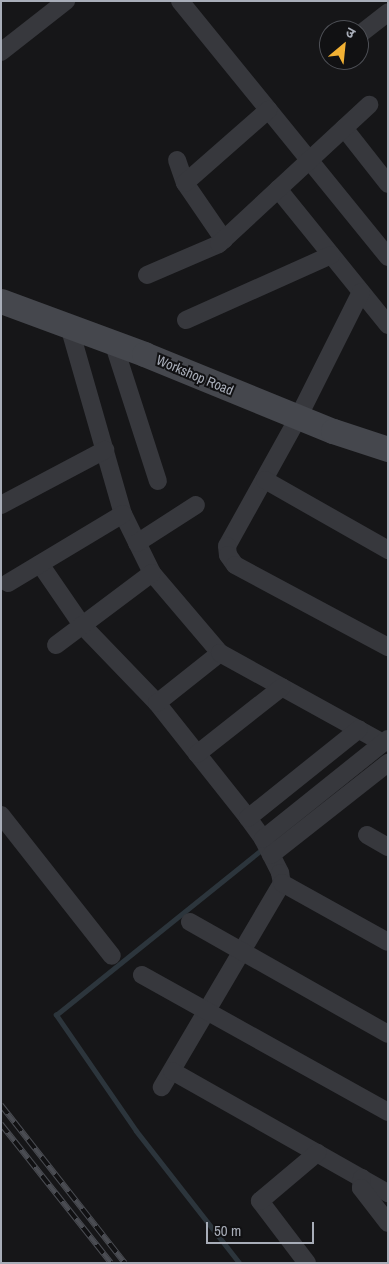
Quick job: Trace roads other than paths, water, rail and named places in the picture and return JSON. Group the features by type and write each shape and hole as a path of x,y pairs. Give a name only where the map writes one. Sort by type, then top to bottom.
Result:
{"main road":[{"name":"Workshop Road","path":"1,301 113,342 298,418 388,449"}],"street":[{"path":"1,52 66,1"},
{"path":"180,1 388,257"},
{"path":"369,26 388,12"},
{"path":"146,275 219,244 369,105"},
{"path":"185,183 268,110"},
{"path":"344,128 388,184"},
{"path":"177,160 185,183 224,240"},
{"path":"278,189 388,325"},
{"path":"186,320 331,255"},
{"path":"361,292 298,418 227,546 228,555 235,565 388,647"},
{"path":"69,326 123,514 152,573 220,653 359,729 385,741 267,847"},
{"path":"113,342 158,481"},
{"path":"1,505 105,450"},
{"path":"265,480 388,550"},
{"path":"137,543 196,505"},
{"path":"8,583 123,514"},
{"path":"40,564 82,625 157,703 248,818 267,847 280,873 282,883 162,1087"},
{"path":"56,645 152,573"},
{"path":"157,703 220,653"},
{"path":"197,754 282,687"},
{"path":"248,818 359,729"},
{"path":"267,847 388,763"},
{"path":"1,815 112,956"},
{"path":"367,835 388,847"},
{"path":"282,883 388,942"},
{"path":"190,922 388,1034"},
{"path":"142,975 388,1112"},
{"path":"172,1071 388,1193"},
{"path":"307,1263 260,1201 317,1153"},
{"path":"362,1178 361,1188 388,1223"}],"waterway":[{"path":"239,1263 136,1131 56,1015 264,848"}],"railway":[{"path":"1,1105 125,1263"},
{"path":"1,1124 111,1263"}]}
